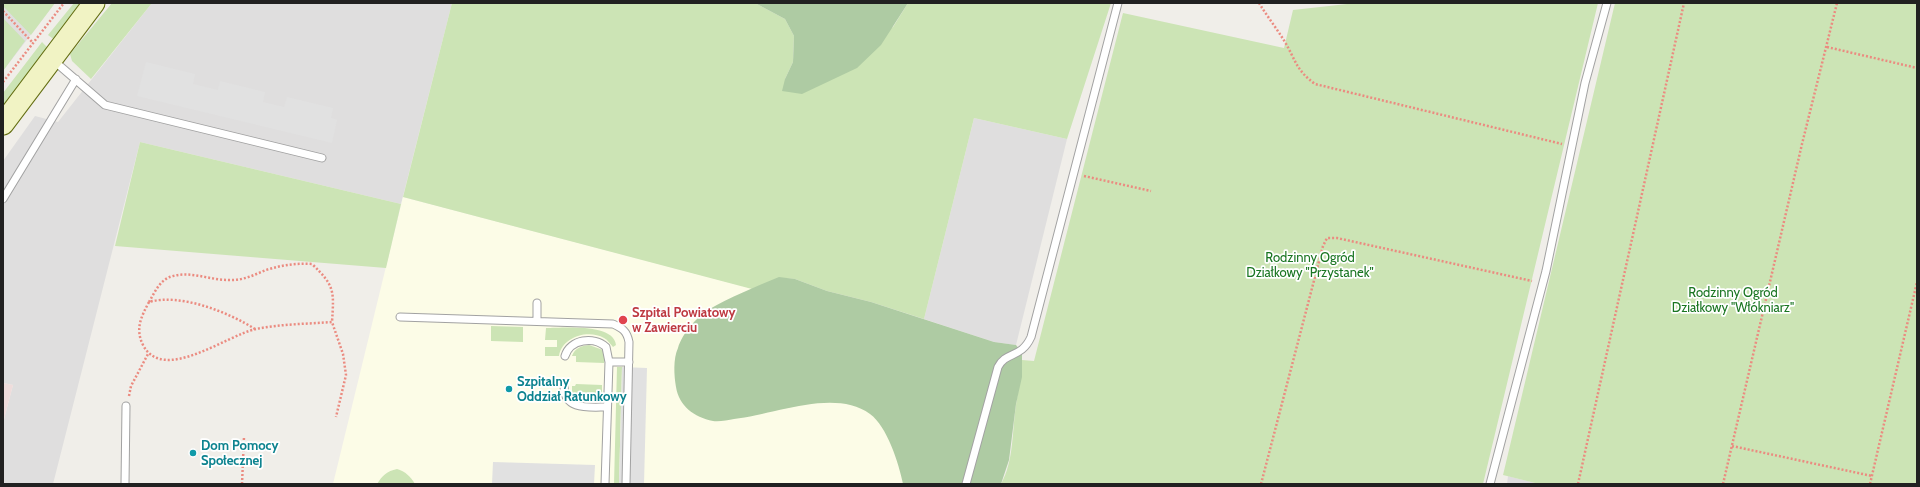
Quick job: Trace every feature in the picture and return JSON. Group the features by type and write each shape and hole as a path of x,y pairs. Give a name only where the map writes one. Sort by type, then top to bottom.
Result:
{"street":[{"path":"3,124 94,3"}],"lane":[{"path":"966,484 998,367 1004,358 1024,349 1031,338 1118,3"},
{"path":"1490,484 1542,284 1585,83 1607,3"},
{"path":"52,58 105,105 322,158"},
{"path":"3,199 76,79"},
{"path":"537,303 537,321"},
{"path":"400,317 613,324 622,327 627,334 629,342 626,484"},
{"path":"565,356 569,348 578,342 594,341 606,347 608,362 605,484"},
{"path":"608,362 629,362"},
{"path":"564,386 566,397 572,404 583,407 607,407"},
{"path":"125,484 126,406"}],"path":[{"path":"3,82 64,3"},
{"path":"1259,3 1285,43 1295,65 1303,76 1315,84 1572,146"},
{"path":"1578,484 1684,3"},
{"path":"1723,484 1802,144 1837,3"},
{"path":"3,11 33,43"},
{"path":"1827,47 1917,68"},
{"path":"1074,173 1151,191"},
{"path":"1261,484 1323,246 1327,238 1337,238 1542,284"},
{"path":"332,322 255,329 218,346 181,358 162,360 148,354 140,338 140,319 159,284 172,276 193,275 229,281 246,278 292,263 312,264 327,278 334,294 332,322 343,354 346,375 336,417"},
{"path":"1870,484 1917,282"},
{"path":"149,302 164,300 207,307 236,317 255,329"},
{"path":"126,406 131,386 148,354"},
{"path":"242,484 244,437"},
{"path":"1732,446 1872,476"}],"shaded area":[{"path":"3,3 55,3 3,71"},
{"path":"152,3 452,3 401,204 140,142 53,484 3,484 3,423 13,385 3,383 3,161 35,116 58,122"},
{"path":"146,62 195,74 193,84 218,90 220,81 265,92 263,102 284,107 287,97 333,108 331,118 337,120 332,143 137,96"},
{"path":"974,118 1067,139 1016,345 994,342 924,319"},
{"name":"Szpital Powiatowy w Zawierciu","path":"403,197 994,352 960,484 333,484"},
{"path":"622,367 647,368 644,484 619,484"},
{"path":"3,383 13,385 3,423"},
{"path":"493,462 595,465 594,484 492,484"},
{"path":"1508,476 1539,484 1507,484"}],"green space":[{"path":"3,3 55,3 31,35 3,6"},
{"path":"74,3 85,3 56,41 48,35"},
{"path":"112,3 152,3 91,79 72,61 70,54"},
{"path":"452,3 755,3 785,19 794,36 793,62 785,79 893,27 908,3 1111,3 1067,139 974,118 924,319 871,302 827,291 795,279 779,278 752,289 403,197"},
{"path":"755,3 908,3 881,45 857,68 802,94 782,91 785,79 793,62 794,36 785,19"},
{"name":"Rodzinny Ogród Działkowy \"Przystanek\"","path":"1356,3 1598,3 1483,484 1001,484 1008,466 1012,446 1022,360 1034,361 1123,13 1284,48 1293,10"},
{"name":"Rodzinny Ogród Działkowy \"Włókniarz\"","path":"1615,3 1917,3 1917,484 1539,484 1503,475"},
{"path":"3,18 25,41 3,71"},
{"path":"42,42 49,49 3,108 3,93"},
{"path":"140,142 401,204 386,268 115,246"},
{"path":"779,277 795,279 827,291 871,302 994,342 1016,345 1022,353 1022,377 1016,404 1009,460 1001,484 903,484 899,466 882,427 870,414 855,407 839,403 804,405 724,421 713,421 706,419 688,410 680,400 674,372 676,352 686,332 699,317 716,305"},
{"path":"491,326 523,327 523,342 491,341"},
{"path":"546,328 586,328 597,330 606,333 613,338 616,345 613,347 608,341 598,335 591,334 577,336 565,344 561,349 559,356 545,356 545,347 557,347 557,340 545,340"},
{"path":"589,345 603,350 606,356 604,363 576,362 576,356 572,356 575,351 581,347"},
{"path":"617,367 622,367 619,484 614,484"},
{"path":"576,384 602,385 602,397 599,400 591,402 578,398 572,392 572,386 575,386"},
{"path":"397,469 408,475 415,484 377,484 385,474"}],"place":[{"name":"Szpital Powiatowy w Zawierciu","path":"623,320"},
{"name":"Szpitalny Oddział Ratunkowy","path":"509,389"},
{"name":"Dom Pomocy Społecznej","path":"193,453"}]}
